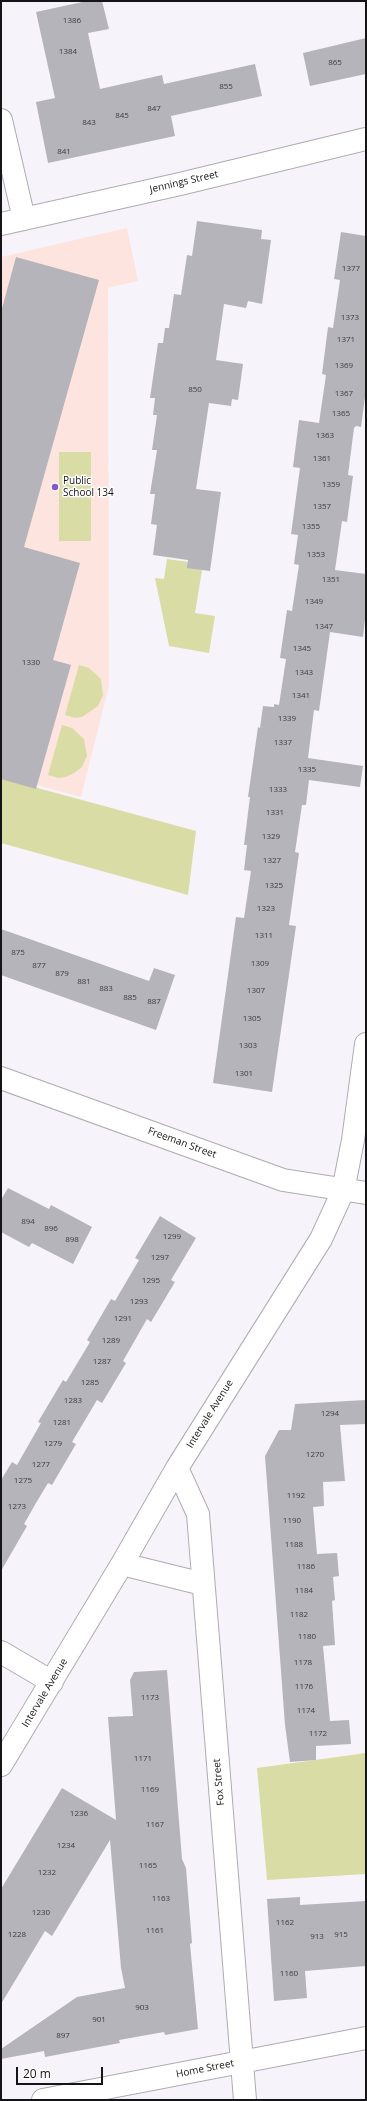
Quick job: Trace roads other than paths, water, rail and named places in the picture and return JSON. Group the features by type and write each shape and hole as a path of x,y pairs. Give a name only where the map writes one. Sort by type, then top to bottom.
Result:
{"street":[{"path":"1,120 24,219"},
{"name":"Jennings Street","path":"1,224 366,139"},
{"name":"Intervale Avenue","path":"1,1765 122,1564 176,1468 320,1239 343,1191 353,1140 366,1044"},
{"name":"Freeman Street","path":"1,1078 283,1180 343,1191 366,1193"},
{"name":"Fox Street","path":"176,1468 198,1514 245,2100"},
{"path":"122,1564 203,1584"},
{"path":"1,1652 52,1682"},
{"name":"Home Street","path":"43,2100 366,2038"}],"place":[{"name":"Public School 134","path":"55,487"}]}
